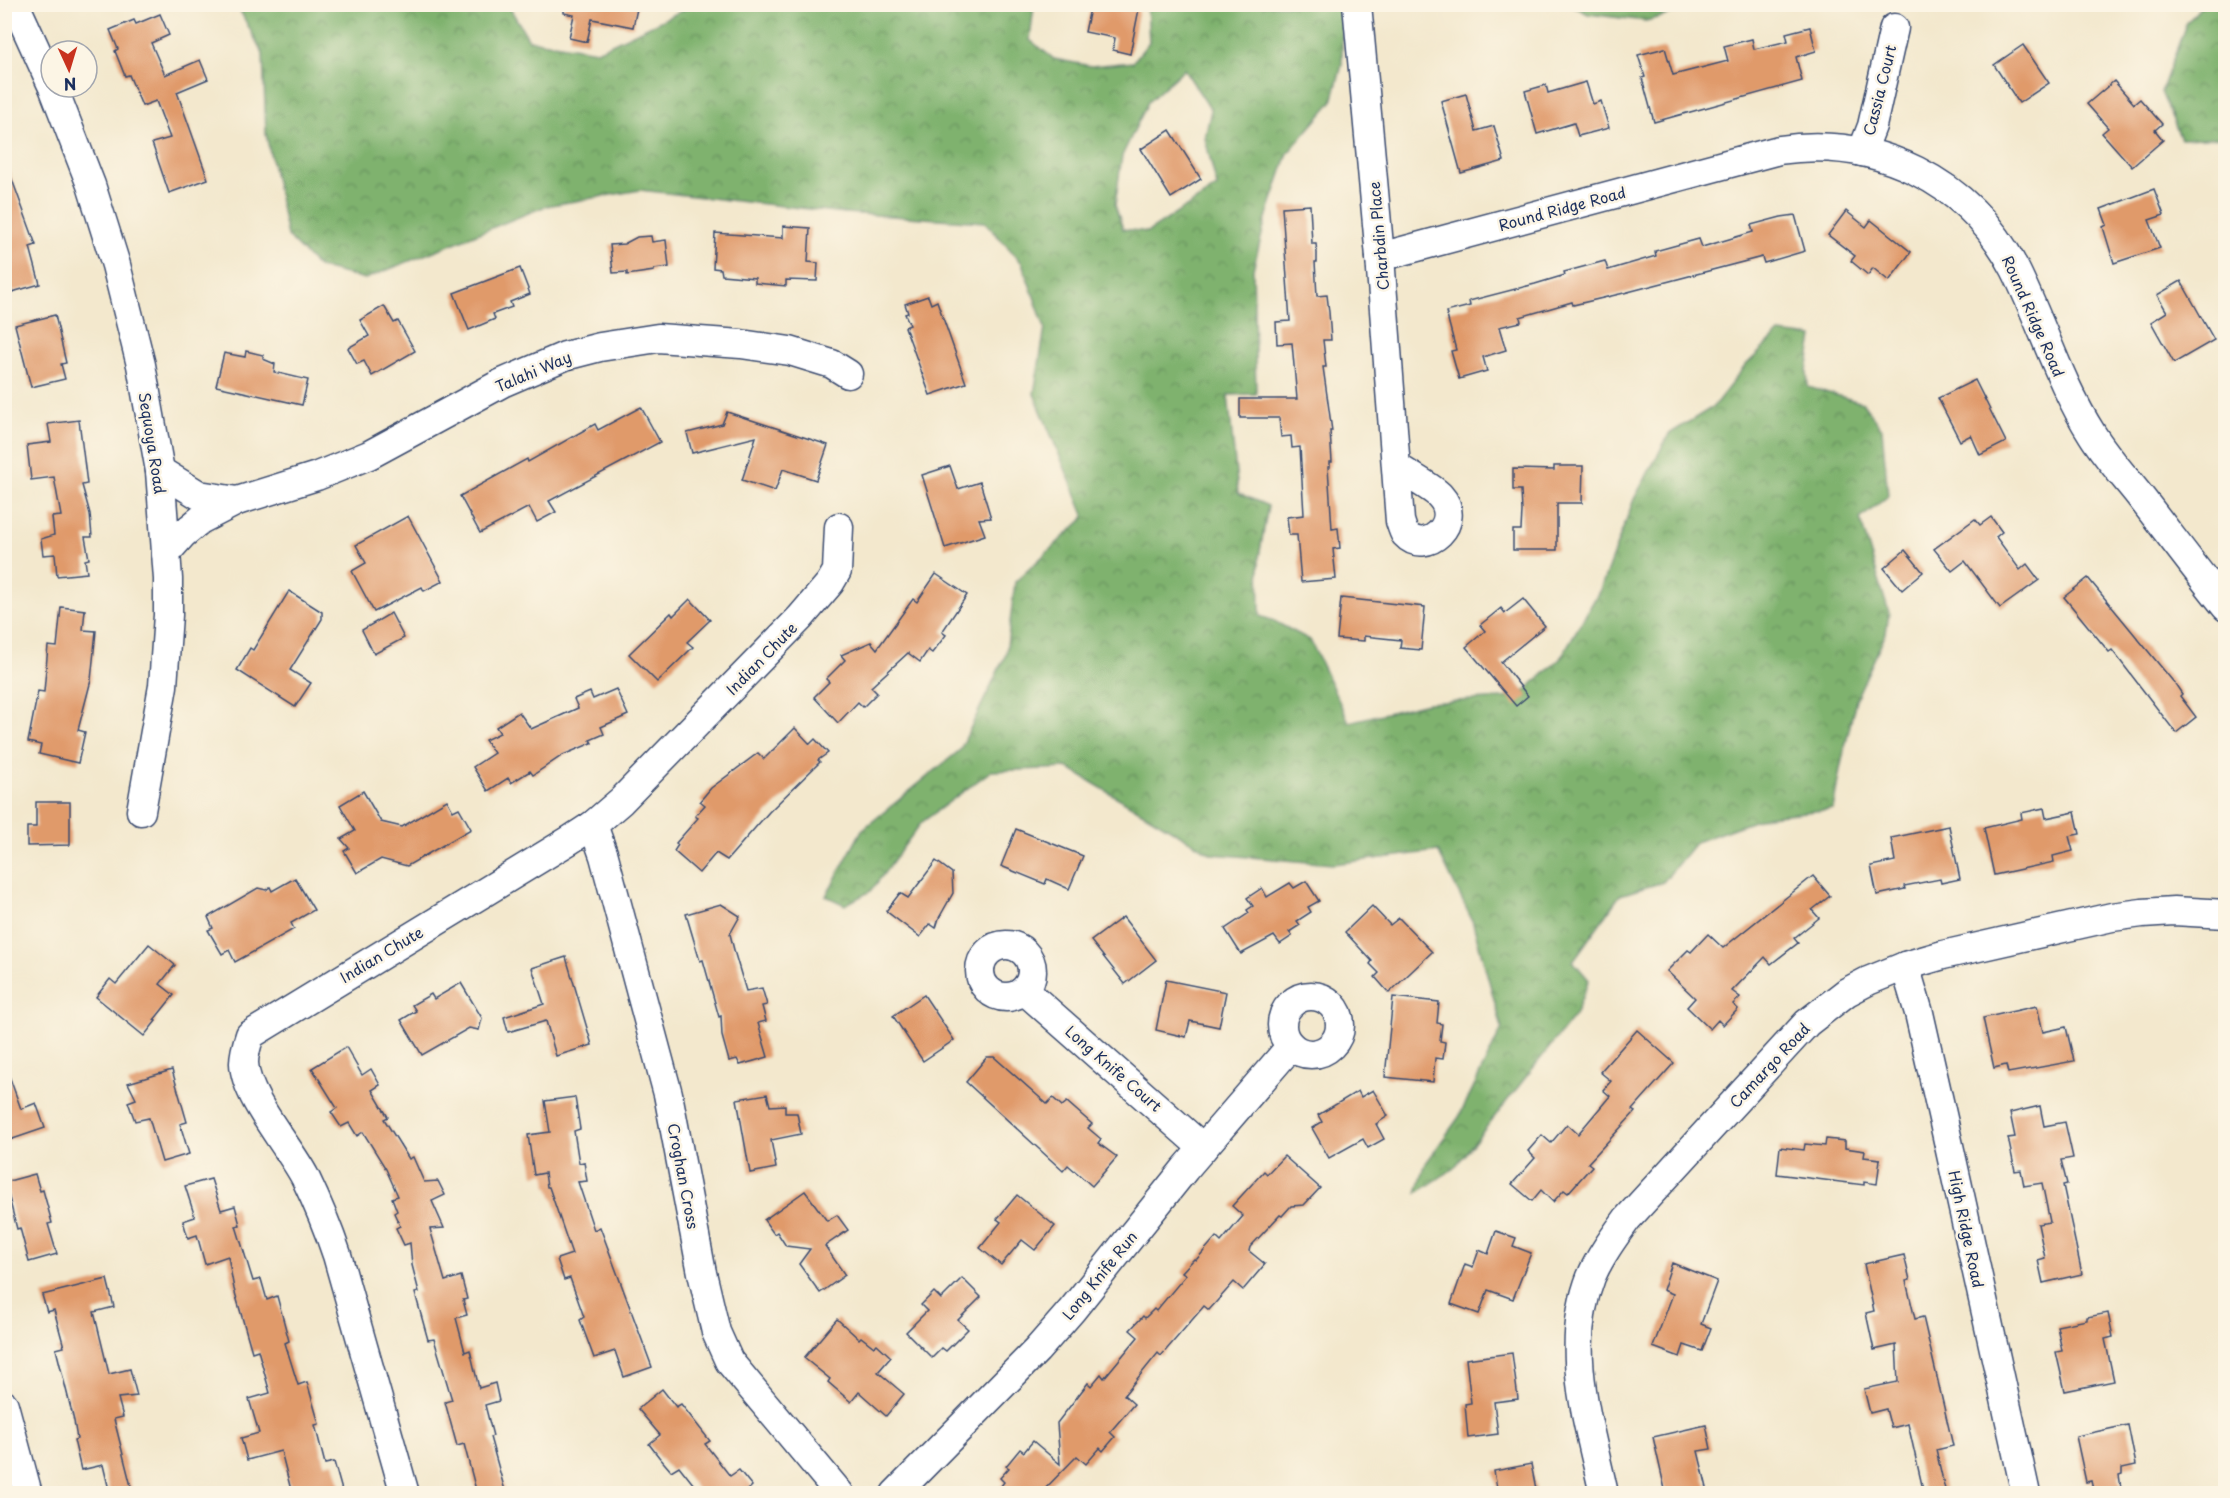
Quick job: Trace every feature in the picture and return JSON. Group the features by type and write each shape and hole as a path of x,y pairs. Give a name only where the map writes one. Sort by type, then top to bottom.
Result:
{"street":[{"name":"Sequoya Road","path":"15,4 39,57"},
{"name":"Charbdin Place","path":"1357,4 1396,467"},
{"name":"Cassia Court","path":"1863,152 1872,126 1894,28"},
{"name":"Sequoya Road","path":"58,99 91,184 116,265 141,364 160,471 168,615 163,686 141,811"},
{"name":"Round Ridge Road","path":"1380,257 1779,150 1800,147 1833,147 1890,159 1916,170 1964,202 2001,245 2015,270 2073,403 2093,436 2226,607"},
{"name":"Talahi Way","path":"166,553 200,520 237,501 317,476 369,455 502,382 565,356 600,347 658,338 741,344 790,351 832,364 848,374"},
{"name":"Talahi Way","path":"160,471 200,495 237,501"},
{"name":"Indian Chute","path":"405,1494 337,1255 324,1219 304,1177 259,1104 250,1084 244,1063 250,1035 492,889 593,825 621,801 800,618 830,582 837,571 839,527"},
{"name":"Croghan Cross","path":"593,825 607,867 668,1094 702,1273 716,1332 729,1361 840,1494"},
{"name":"Camargo Road","path":"1604,1494 1582,1389 1578,1344 1585,1297 1592,1277 1602,1256 1628,1219 1807,1023 1847,992 1905,966 2112,917 2174,911 2226,914"},
{"name":"High Ridge Road","path":"1905,966 1919,1014 2026,1494"},
{"name":"Long Knife Court","path":"1024,990 1203,1148"},
{"name":"Long Knife Run","path":"895,1494 1072,1310 1203,1148 1291,1046"},
{"path":"4,1405 28,1494"}],"green space":[{"path":"2203,4 2225,5 2225,137 2181,139 2161,92 2186,24"},
{"path":"237,5 508,5 529,40 597,51 694,5 1034,5 1030,40 1054,59 1091,66 1133,62 1149,42 1147,5 1340,5 1342,8 1342,65 1332,102 1288,153 1267,215 1253,269 1256,394 1228,395 1238,493 1268,506 1259,557 1260,616 1310,640 1349,722 1428,703 1518,697 1560,659 1600,590 1634,499 1669,434 1713,407 1746,365 1779,333 1813,337 1807,371 1808,387 1863,403 1882,429 1888,496 1860,519 1889,613 1886,633 1856,699 1833,809 1767,816 1696,842 1663,882 1620,895 1573,961 1589,980 1575,1015 1454,1168 1417,1193 1426,1163 1459,1117 1502,1028 1472,920 1438,851 1333,864 1212,854 1068,768 991,771 921,823 871,891 845,905 826,896 862,830 960,750 1006,654 1015,582 1085,517 1034,394 1045,328 1022,263 985,222 844,213 640,190 546,206 365,279 318,267 287,236 266,134 263,54","holes":["1184,69 1211,110 1205,138 1217,187 1148,232 1123,229 1115,205 1122,156 1148,102"]},
{"path":"1571,5 1689,5 1679,12 1646,21 1588,14"}],"building":[{"path":"564,4 638,4 633,27 592,19 587,42 569,38 574,15 564,13"},
{"path":"1091,4 1140,4 1130,54 1113,50 1115,38 1085,32"},
{"path":"160,14 169,35 151,43 165,75 200,60 208,79 177,92 208,179 169,193 152,143 170,138 156,101 142,106 129,75 125,76 110,30 134,20 136,24"},
{"path":"1810,27 1816,51 1796,57 1802,81 1654,122 1638,55 1665,48 1673,75 1728,61 1724,46 1752,39 1754,49 1788,41 1786,33"},
{"path":"2023,45 2049,83 2019,103 1994,65"},
{"path":"2114,81 2134,104 2140,99 2162,124 2155,130 2163,140 2132,167 2102,133 2108,128 2087,104"},
{"path":"1586,82 1593,104 1601,101 1609,128 1578,136 1574,123 1537,134 1525,91 1546,85 1548,93"},
{"path":"1466,94 1476,131 1494,126 1504,161 1461,173 1441,101"},
{"path":"1170,130 1201,179 1171,198 1141,149"},
{"path":"6,163 36,245 30,247 40,284 12,292 4,269 4,164"},
{"path":"2154,189 2164,215 2149,220 2160,248 2114,263 2103,227 2107,225 2101,209"},
{"path":"1310,205 1312,244 1316,244 1317,253 1317,262 1315,262 1317,296 1327,295 1329,312 1331,340 1323,340 1326,367 1323,367 1332,431 1330,431 1332,462 1328,467 1332,529 1338,528 1340,548 1333,549 1336,579 1301,582 1297,535 1289,535 1287,517 1304,515 1300,447 1292,448 1291,436 1281,437 1279,418 1240,418 1240,399 1297,399 1292,343 1277,344 1276,322 1290,321 1282,207"},
{"path":"1846,211 1866,227 1871,220 1911,252 1889,281 1873,268 1868,275 1851,261 1855,256 1828,235"},
{"path":"1795,215 1805,251 1764,263 1762,257 1624,293 1573,305 1572,302 1520,317 1521,322 1499,327 1506,350 1483,357 1487,371 1459,379 1451,351 1456,350 1446,312 1470,306 1469,301 1565,275 1564,272 1605,261 1608,270 1656,256 1655,251 1699,239 1702,247 1753,232 1751,225"},
{"path":"783,226 810,228 808,262 818,263 817,281 786,280 786,286 755,283 755,278 722,275 721,269 713,268 715,233 783,238"},
{"path":"651,236 652,242 666,240 669,267 627,275 627,272 613,273 610,245 624,244 637,237"},
{"path":"520,268 530,294 510,302 512,307 493,314 495,319 469,330 454,293"},
{"path":"2181,281 2214,340 2174,363 2151,322 2167,312 2157,295"},
{"path":"928,296 931,304 937,301 966,383 930,395 905,327 910,325 905,314 908,313 905,304"},
{"path":"384,306 394,323 398,321 415,351 372,376 364,361 357,364 348,348 369,336 360,320"},
{"path":"55,315 66,363 61,364 65,379 31,387 15,325"},
{"path":"246,351 263,355 263,359 275,364 274,372 308,380 302,405 216,386 224,353 245,357"},
{"path":"1975,380 2006,442 1980,455 1971,435 1960,441 1938,398"},
{"path":"641,407 660,442 549,501 556,512 537,522 529,507 480,533 460,496 527,459 528,462 595,424 598,430"},
{"path":"727,412 828,445 816,480 783,469 775,491 742,480 756,437 692,453 687,433 722,424"},
{"path":"79,420 87,484 82,485 90,514 92,537 85,537 89,559 85,560 87,573 57,576 55,554 43,555 41,539 54,535 52,517 61,516 54,477 31,480 27,445 51,442 48,424"},
{"path":"950,466 958,489 980,482 991,518 979,519 985,535 945,548 922,475"},
{"path":"1554,466 1583,466 1582,503 1557,503 1557,550 1513,550 1513,530 1521,530 1522,511 1521,490 1513,490 1513,469 1554,470"},
{"path":"408,516 443,581 424,591 422,587 374,612 352,571 366,563 356,545"},
{"path":"1991,517 2002,532 1996,537 2020,570 2027,564 2039,580 2000,608 1965,561 1952,571 1934,549 1975,519 1980,525"},
{"path":"1905,550 1923,572 1902,590 1884,568"},
{"path":"936,574 967,595 942,632 946,635 932,653 928,650 920,662 908,653 871,687 877,693 863,707 858,702 838,723 814,697 829,682 826,679 845,660 841,655 871,642 877,649 913,599 917,602"},
{"path":"2088,578 2176,685 2182,694 2180,696 2196,717 2176,733 2112,650 2109,652 2064,597"},
{"path":"289,591 322,612 322,619 290,670 311,683 295,707 237,670 250,648 253,650"},
{"path":"1341,598 1425,607 1421,650 1400,648 1401,640 1364,636 1364,641 1337,639"},
{"path":"690,599 710,620 687,642 693,647 657,682 629,654 671,613 673,616"},
{"path":"1523,599 1545,626 1501,662 1528,696 1516,706 1466,647 1485,631 1480,625 1501,608 1505,613"},
{"path":"61,607 85,610 83,630 96,631 91,680 78,730 85,732 78,763 39,754 41,745 28,742 38,691 44,692 48,646 57,647"},
{"path":"391,613 404,638 374,654 362,630"},
{"path":"616,689 628,715 601,727 604,734 590,740 592,743 563,755 533,775 530,771 511,783 508,778 488,791 473,767 494,753 485,740 500,733 496,727 519,712 531,729 578,708 574,699 590,692 593,699"},
{"path":"795,728 810,744 815,739 828,753 818,760 820,762 769,812 727,860 716,853 699,873 674,851 678,845 676,843 698,818 695,816 705,805 700,801 711,788 758,753 764,759"},
{"path":"363,791 381,822 402,827 447,800 453,811 459,808 471,829 407,866 381,859 357,873 344,851 349,848 341,839 355,831 340,805"},
{"path":"36,802 70,802 70,845 27,846 27,827 36,827"},
{"path":"2044,808 2046,818 2075,812 2080,834 2069,836 2073,851 2053,856 2054,862 1994,875 1984,828 2022,819 2021,813"},
{"path":"1949,826 1960,879 1941,883 1940,879 1904,886 1905,889 1877,895 1871,866 1895,861 1891,838"},
{"path":"1016,829 1083,856 1069,889 1047,879 1045,884 1001,866"},
{"path":"936,861 952,873 953,893 936,928 930,924 920,937 886,911 900,893 908,898"},
{"path":"1813,876 1830,896 1812,910 1819,918 1794,938 1798,943 1771,964 1765,957 1732,991 1740,997 1733,1004 1738,1009 1723,1025 1718,1020 1710,1029 1687,1007 1695,998 1667,971 1688,950 1691,952 1708,934 1723,948"},
{"path":"295,878 314,910 291,923 294,929 235,962 229,950 222,954 208,930 213,928 208,917 258,888 266,890 270,887 272,891"},
{"path":"1306,881 1319,901 1308,907 1311,912 1297,921 1300,925 1289,932 1292,936 1280,944 1274,936 1241,954 1225,929 1249,913 1247,910 1253,906 1247,898 1262,888 1267,897 1290,883 1294,888"},
{"path":"721,904 740,916 730,934 746,991 762,988 767,1005 762,1006 766,1021 758,1023 768,1057 740,1065 737,1059 729,1061 722,1036 721,1016 719,1017 703,960 700,961 686,914"},
{"path":"1372,906 1390,925 1399,918 1432,952 1389,993 1375,977 1379,973 1370,964 1372,961 1345,932"},
{"path":"1123,917 1156,960 1125,984 1091,941"},
{"path":"149,944 175,965 160,984 174,995 144,1036 96,997 110,979 116,984"},
{"path":"566,957 592,1045 556,1056 546,1021 508,1032 504,1017 544,1004 532,968"},
{"path":"1166,980 1226,992 1219,1027 1190,1021 1186,1037 1156,1030"},
{"path":"461,983 482,1018 479,1030 469,1028 422,1055 401,1020 416,1011 412,1005 431,994 434,999"},
{"path":"924,995 954,1040 923,1061 893,1016"},
{"path":"1393,997 1439,1002 1437,1023 1442,1024 1440,1041 1445,1042 1443,1059 1435,1058 1433,1082 1385,1077"},
{"path":"2037,1006 2043,1032 2066,1027 2074,1061 2008,1073 2006,1065 1994,1068 1983,1018"},
{"path":"1637,1030 1674,1063 1632,1110 1635,1112 1588,1163 1592,1166 1568,1193 1564,1190 1553,1202 1541,1190 1532,1201 1512,1184 1535,1158 1528,1151 1542,1135 1551,1143 1567,1124 1578,1134 1610,1096 1603,1090 1611,1081 1600,1072"},
{"path":"346,1047 362,1075 371,1069 380,1085 372,1090 388,1117 384,1119 409,1159 413,1157 424,1182 438,1181 445,1195 432,1201 444,1228 430,1229 445,1281 461,1276 467,1299 463,1300 467,1315 456,1318 465,1352 470,1350 479,1388 495,1383 499,1401 485,1405 493,1436 490,1437 506,1494 477,1494 464,1444 457,1446 445,1402 452,1400 434,1339 428,1340 415,1293 419,1292 412,1265 410,1243 404,1245 396,1228 400,1226 394,1213 397,1211 392,1198 398,1196 386,1169 363,1132 357,1136 349,1123 341,1127 331,1112 337,1108 312,1068"},
{"path":"987,1057 994,1057 1047,1104 1053,1098 1062,1106 1067,1102 1092,1124 1088,1128 1101,1139 1098,1143 1117,1157 1092,1186 1068,1165 1063,1171 966,1082"},
{"path":"4,1070 7,1070 21,1109 36,1103 45,1128 4,1142"},
{"path":"172,1070 187,1122 180,1124 189,1154 162,1162 149,1118 135,1121 128,1102 136,1099 128,1083"},
{"path":"1373,1090 1388,1116 1376,1124 1384,1139 1368,1148 1363,1139 1329,1158 1312,1128 1322,1122 1318,1115 1358,1091 1361,1097"},
{"path":"767,1094 770,1106 785,1105 785,1113 797,1113 801,1134 771,1140 776,1168 750,1173 737,1099"},
{"path":"575,1097 580,1129 574,1131 579,1163 584,1162 587,1181 578,1182 594,1230 600,1227 652,1367 624,1377 615,1351 594,1358 580,1320 584,1317 570,1278 564,1280 557,1259 572,1254 549,1187 547,1187 545,1173 534,1175 528,1135 550,1132 545,1101"},
{"path":"2040,1106 2044,1126 2065,1122 2073,1158 2061,1160 2067,1184 2063,1185 2082,1274 2043,1283 2038,1260 2045,1258 2038,1224 2050,1222 2042,1183 2024,1186 2021,1170 2015,1171 2008,1138 2015,1137 2010,1113"},
{"path":"1826,1139 1845,1141 1845,1148 1865,1151 1864,1157 1880,1159 1877,1184 1864,1182 1864,1185 1777,1174 1780,1147 1804,1150 1805,1144 1825,1146"},
{"path":"1284,1156 1320,1188 1304,1205 1291,1206 1282,1216 1280,1215 1250,1247 1249,1251 1265,1264 1243,1290 1234,1282 1209,1310 1204,1306 1161,1356 1158,1353 1124,1395 1134,1404 1110,1432 1115,1437 1103,1451 1100,1448 1086,1464 1077,1456 1040,1494 995,1494 1004,1482 1000,1478 1009,1468 1006,1466 1020,1449 1024,1452 1033,1441 1060,1464 1057,1423 1088,1383 1091,1386 1101,1374 1104,1378 1138,1337 1130,1330 1143,1316 1145,1318 1154,1309 1156,1311 1186,1275 1182,1272 1216,1237 1221,1242 1243,1216 1232,1206 1264,1171 1267,1174"},
{"path":"35,1174 40,1191 43,1190 52,1223 48,1224 57,1254 29,1262 20,1228 17,1229 5,1182"},
{"path":"211,1179 221,1210 235,1206 240,1225 236,1226 253,1281 261,1279 267,1300 277,1296 289,1341 285,1343 298,1385 307,1382 319,1424 315,1425 325,1464 334,1462 343,1494 292,1494 281,1451 247,1460 241,1438 259,1433 249,1399 270,1393 258,1350 252,1352 234,1289 228,1256 205,1264 197,1235 188,1238 183,1221 195,1217 185,1186"},
{"path":"805,1191 827,1221 837,1215 848,1230 825,1246 845,1275 820,1293 799,1264 810,1249 786,1246 777,1232 774,1234 764,1220"},
{"path":"1017,1195 1055,1226 1035,1250 1022,1240 1001,1265 980,1248 1001,1222 997,1219"},
{"path":"1496,1231 1516,1238 1513,1246 1531,1253 1513,1299 1488,1290 1479,1314 1451,1304 1465,1264 1473,1267 1479,1250 1488,1254"},
{"path":"1904,1255 1910,1280 1906,1281 1915,1319 1923,1317 1953,1446 1936,1450 1946,1494 1924,1494 1908,1424 1891,1428 1886,1409 1870,1413 1864,1389 1898,1382 1896,1345 1874,1350 1866,1313 1874,1311 1864,1264"},
{"path":"1672,1263 1717,1281 1701,1324 1711,1328 1702,1351 1684,1345 1680,1357 1653,1347 1673,1294 1663,1290"},
{"path":"962,1278 981,1297 958,1320 968,1329 946,1351 942,1348 932,1358 906,1332 927,1311 921,1305 934,1292 941,1299"},
{"path":"107,1279 114,1307 94,1312 109,1374 130,1369 137,1396 118,1398 123,1417 114,1419 133,1494 110,1494 103,1465 81,1470 74,1440 77,1439 74,1421 56,1349 64,1347 54,1310 47,1312 42,1295"},
{"path":"2108,1313 2113,1337 2105,1339 2114,1381 2065,1391 2056,1352 2062,1351 2057,1326"},
{"path":"837,1319 859,1339 861,1337 874,1347 877,1344 891,1357 878,1372 904,1394 886,1416 859,1392 851,1402 828,1382 830,1379 804,1358"},
{"path":"1512,1353 1518,1399 1494,1402 1498,1434 1468,1438 1465,1404 1471,1403 1466,1359"},
{"path":"662,1389 676,1407 681,1404 710,1441 705,1444 730,1476 739,1470 752,1486 744,1494 701,1494 679,1466 671,1471 659,1457 649,1444 660,1435 638,1409"},
{"path":"1706,1425 1711,1449 1698,1451 1707,1488 1682,1494 1666,1494 1653,1437"},
{"path":"2128,1425 2136,1465 2122,1468 2122,1474 2119,1475 2122,1494 2094,1494 2091,1481 2086,1482 2076,1436"},
{"path":"1531,1464 1537,1494 1498,1494 1494,1471"}],"waterway":[{"path":"1620,4 1625,7 1635,4"}]}
